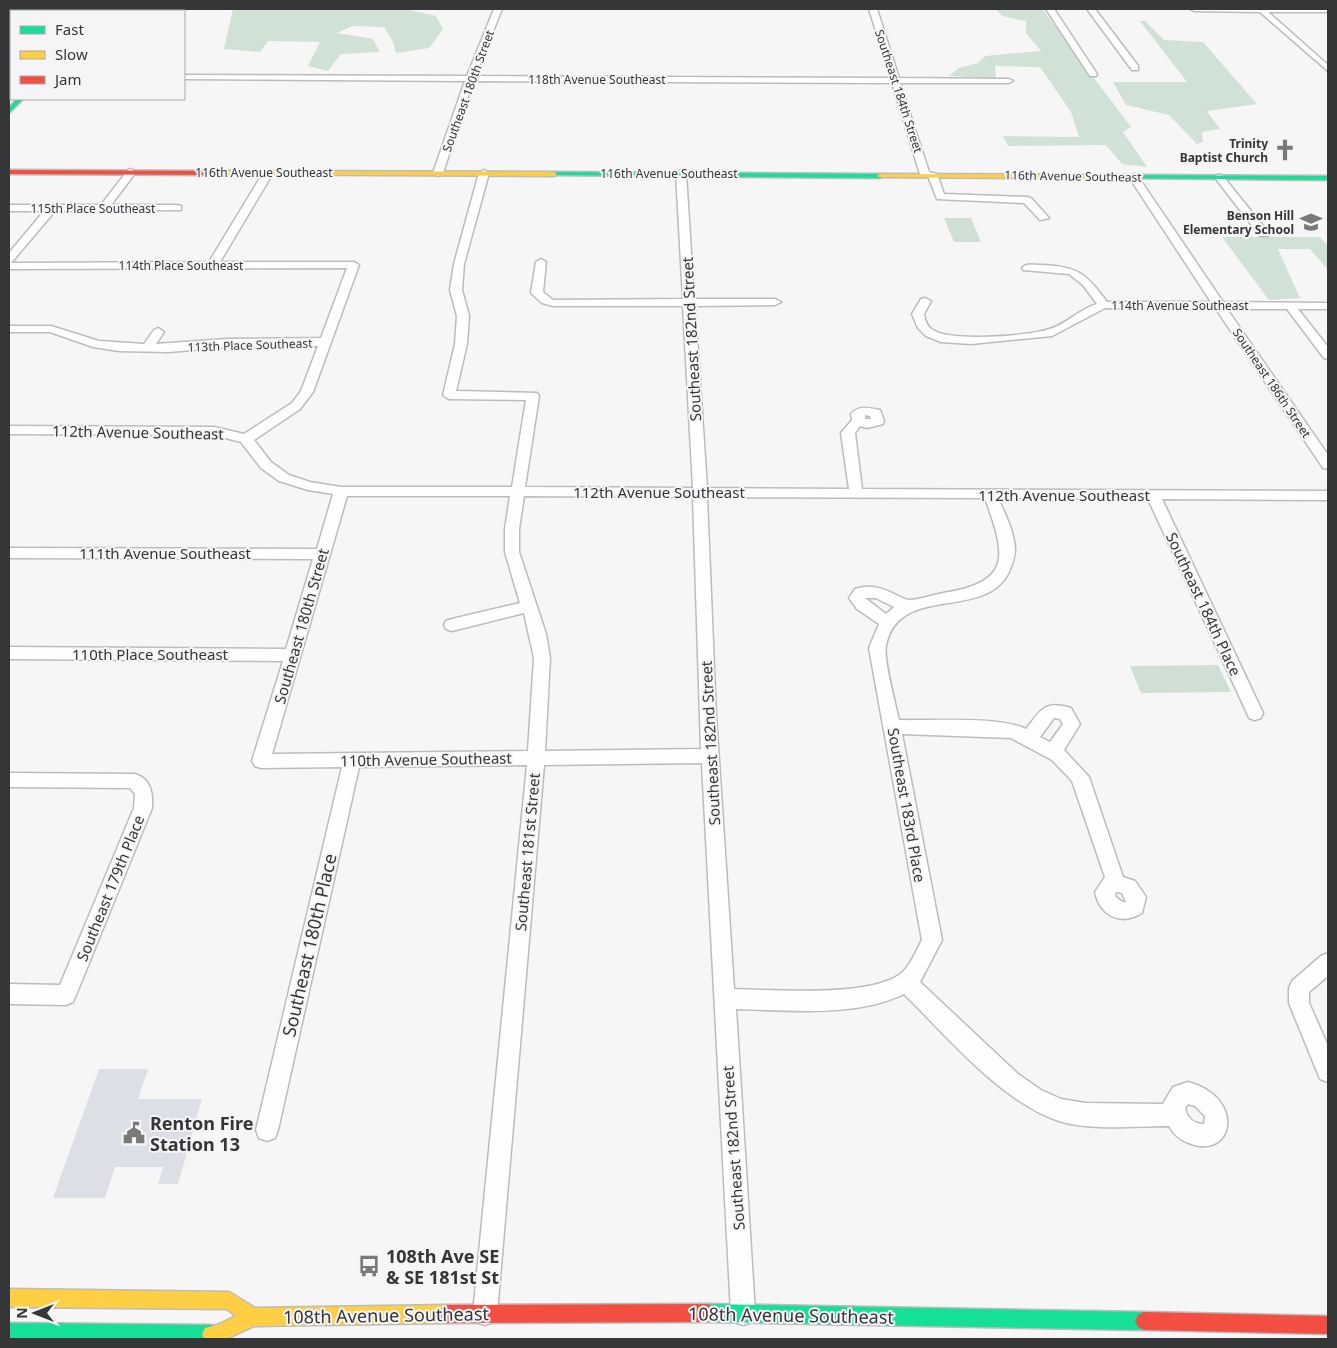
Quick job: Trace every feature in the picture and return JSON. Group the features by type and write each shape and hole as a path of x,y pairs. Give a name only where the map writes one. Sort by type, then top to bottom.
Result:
{"street":[{"name":"Southeast 180th Street","path":"438,173 470,78 498,9"},
{"name":"Southeast 184th Street","path":"873,9 895,80 928,174 940,197 1027,200 1044,218"},
{"path":"1050,9 1093,74"},
{"path":"1091,9 1135,68"},
{"path":"1194,9 1328,10"},
{"path":"1261,9 1328,69"},
{"name":"118th Avenue Southeast","path":"185,77 1009,81"},
{"path":"9,111 19,100"},
{"name":"116th Avenue Southeast","path":"9,172 928,174 1328,178"},
{"path":"104,208 131,172"},
{"path":"213,265 268,172"},
{"name":"Southeast 181st Street","path":"484,173 459,264 456,290 463,316 462,344 449,395 533,396 512,530 512,552 538,634 542,658 536,758 485,1313"},
{"name":"Southeast 182nd Street","path":"681,173 700,492 711,756 724,998 743,1313"},
{"name":"Southeast 186th Street","path":"1134,177 1219,306 1328,465"},
{"path":"1219,177 1264,234"},
{"name":"115th Place Southeast","path":"9,208 177,208"},
{"path":"9,260 52,208"},
{"path":"542,262 537,293 546,300 553,302 775,302"},
{"path":"246,439 296,406 307,392 354,265"},
{"name":"114th Place Southeast","path":"9,266 354,265"},
{"path":"1027,268 1068,269 1078,273 1085,279 1104,305"},
{"name":"114th Avenue Southeast","path":"925,301 918,314 924,329 939,337 956,340 1048,334 1063,329 1094,308 1104,305 1328,306"},
{"path":"1290,306 1328,355"},
{"name":"113th Place Southeast","path":"9,329 51,329 97,344 147,348 226,343 324,342"},
{"path":"147,348 158,332"},
{"path":"856,493 848,433 854,424 860,422"},
{"name":"112th Avenue Southeast","path":"9,430 214,431 246,439 266,465 284,478 308,486 341,490 1153,496 1328,495"},
{"name":"Southeast 180th Street","path":"261,761 341,490"},
{"name":"Southeast 183rd Place","path":"906,982 920,965 932,940 877,648 884,628 899,610 923,602 972,594 989,587 999,575 1007,557 1006,541 990,494"},
{"name":"Southeast 184th Place","path":"1153,496 1254,713"},
{"name":"111th Avenue Southeast","path":"9,553 322,554"},
{"path":"888,623 862,606 857,598 860,593 878,592 908,607"},
{"path":"452,625 528,606"},
{"name":"110th Place Southeast","path":"9,653 291,655"},
{"path":"1033,740 1050,711 1065,713 1072,720 1072,724 1054,752"},
{"path":"892,727 1014,731 1054,752 1080,777 1116,883"},
{"name":"110th Avenue Southeast","path":"261,761 711,756"},
{"name":"Southeast 180th Place","path":"267,1130 352,760"},
{"name":"Southeast 179th Place","path":"9,780 136,781 144,792 143,808 66,994 9,994"},
{"path":"1328,963 1300,988 1299,1003 1328,1071"},
{"path":"724,998 850,999 878,994 906,982 1010,1082 1033,1098 1060,1110 1085,1114 1174,1114"},
{"path":"9,1298 229,1301 253,1317"},
{"path":"87,1336 98,1299"},
{"name":"108th Avenue Southeast","path":"9,1332 87,1336 218,1334 253,1317 485,1313 743,1313 1328,1325"}],"green space":[{"path":"233,9 404,9 436,16 443,29 429,48 396,53 393,42 384,27 352,26 337,33 373,39 380,52 341,54 328,71 308,66 320,42 268,41 260,52 224,49"},
{"path":"996,10 1043,10 1131,127 1123,132 1147,167 1122,164 1106,145 1008,146 1003,136 1079,137 1071,112 1040,67 995,66 996,78 949,76 959,68 978,63 985,56 1041,51 1026,33 1026,21 1002,16"},
{"path":"1140,21 1145,21 1164,40 1203,42 1257,104 1207,111 1220,129 1202,132 1203,142 1197,144 1169,115 1126,105 1113,82 1187,82"},
{"path":"944,218 971,218 981,242 954,242"},
{"path":"1222,237 1320,237 1328,246 1328,270 1310,249 1278,249 1300,298 1269,300"},
{"path":"1218,665 1231,692 1141,693 1130,666"}],"building":[{"name":"Renton Fire Station 13","path":"99,1069 148,1069 138,1099 202,1099 178,1184 158,1184 163,1167 115,1167 105,1198 53,1198"}],"waterway":[{"path":"118,10 122,9"}],"traffic: fast":[{"path":"9,111 19,100"},
{"path":"554,174 880,176"},
{"path":"1127,177 1328,178"},
{"path":"707,1313 1144,1321"},
{"path":"9,1332 211,1334"}],"traffic: slow":[{"path":"221,173 554,174"},
{"path":"880,176 1127,177"},
{"path":"9,1298 229,1301 253,1317"},
{"path":"211,1334 218,1334 253,1317 447,1314"}],"traffic: jam":[{"path":"9,172 221,173"},
{"path":"447,1314 707,1313"},
{"path":"1144,1321 1328,1325"}],"place":[{"name":"Trinity Baptist Church","path":"1285,150"},
{"name":"Benson Hill Elementary School","path":"1311,222"},
{"name":"Renton Fire Station 13","path":"134,1133"},
{"name":"108th Ave SE & SE 181st St","path":"369,1266"}]}
